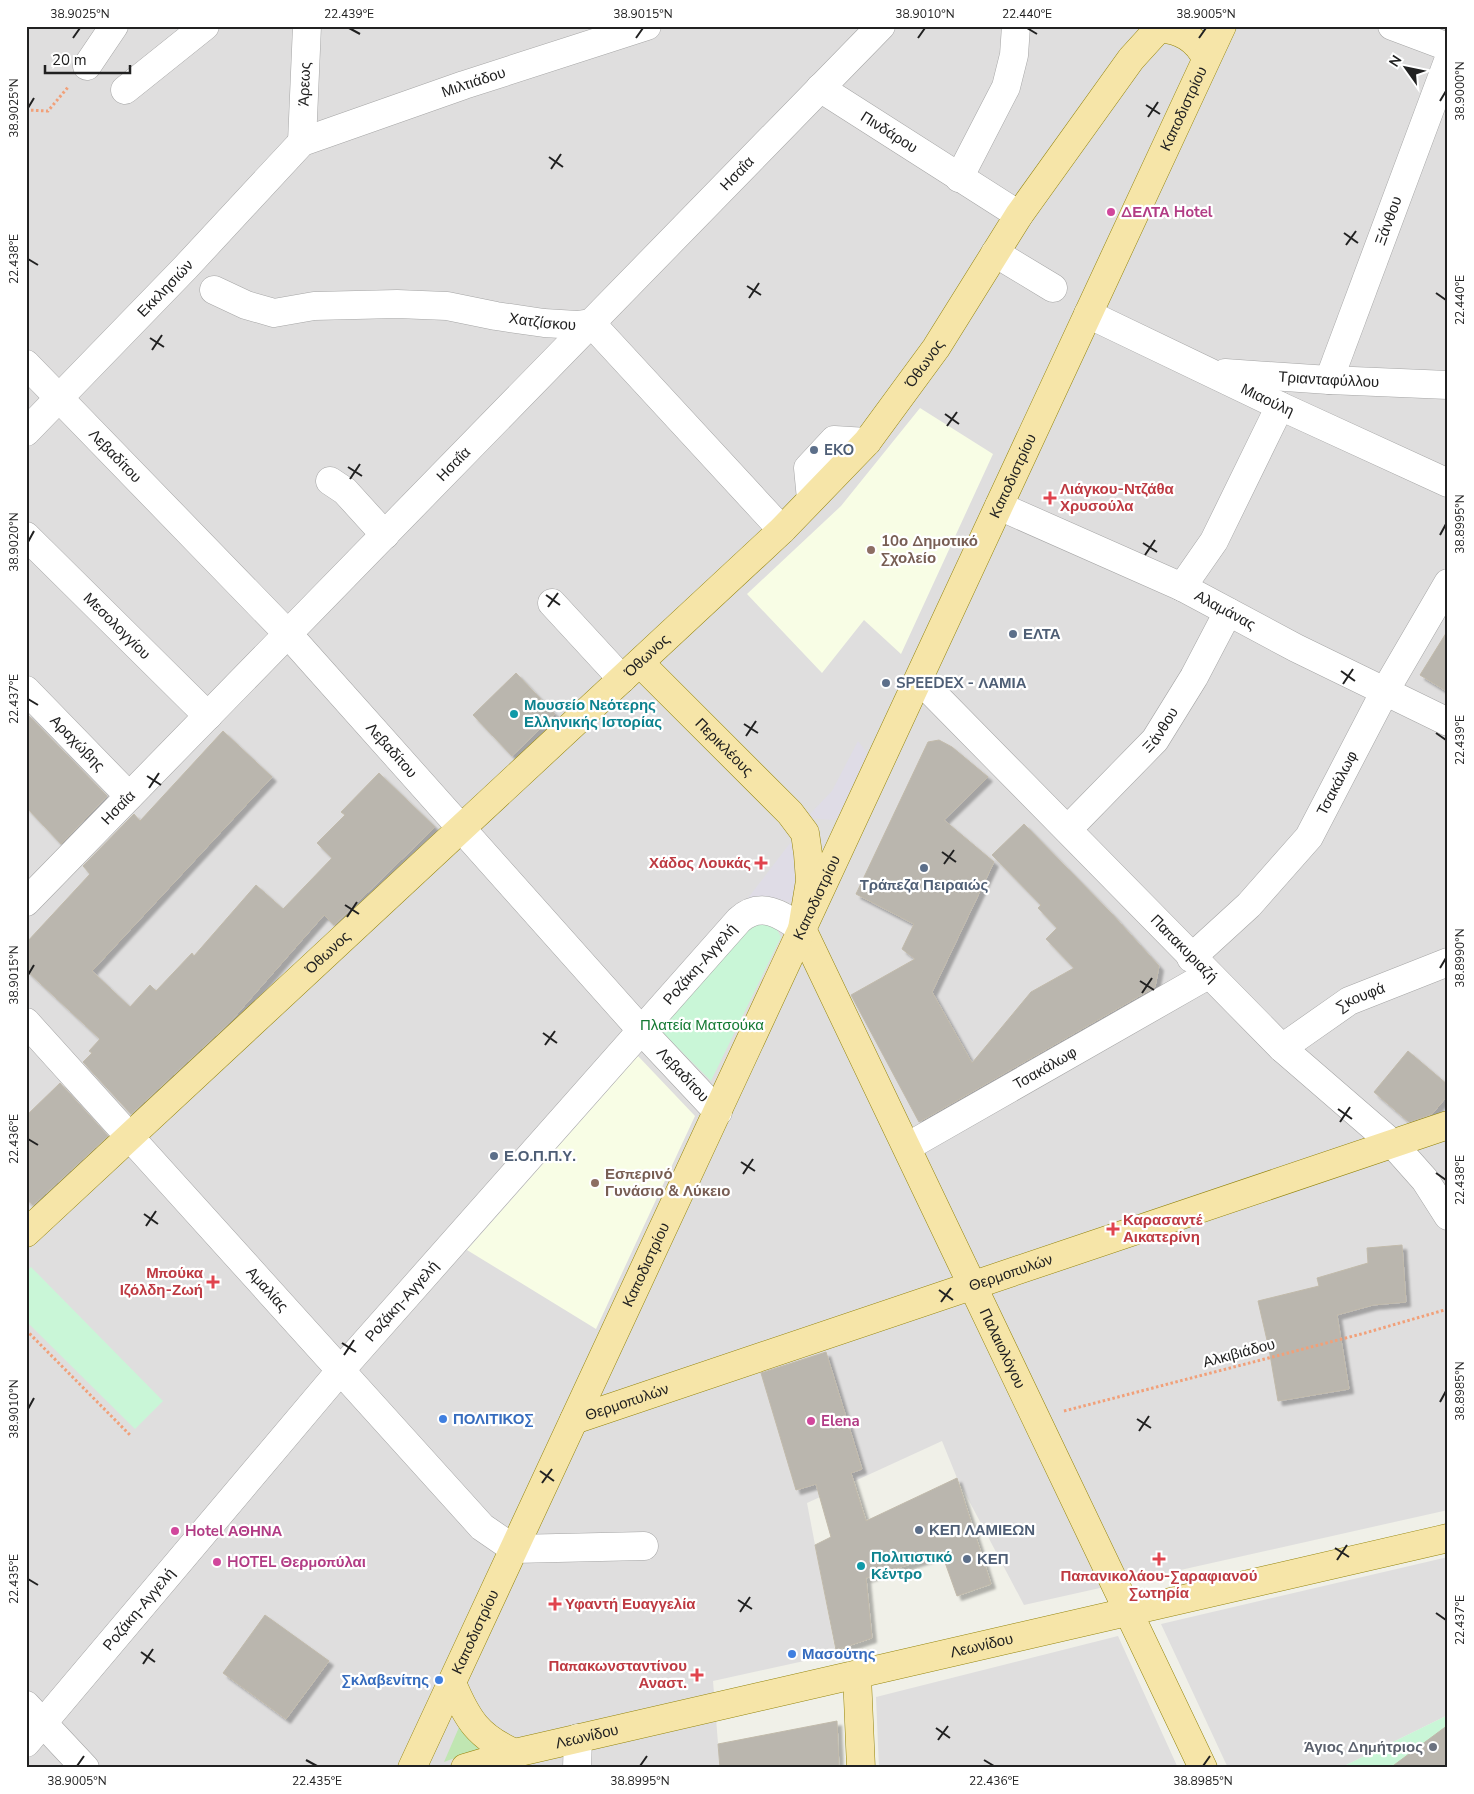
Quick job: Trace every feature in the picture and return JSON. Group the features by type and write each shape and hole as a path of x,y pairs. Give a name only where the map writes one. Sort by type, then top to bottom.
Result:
{"main road":[{"name":"Καποδιστρίου","path":"412,1768 1222,26"},
{"path":"1159,28 1173,30 1186,36 1198,44 1206,59"},
{"name":"Όθωνος","path":"26,1233 782,530 867,442 936,348 1019,215 1131,60 1159,28"},
{"name":"Περικλέους","path":"631,671 790,813 805,833"},
{"path":"802,929 810,881 805,833 832,836 846,835"},
{"name":"Παλαιολόγου","path":"802,929 1203,1768"},
{"name":"Θερμοπυλών","path":"574,1420 1448,1125"},
{"name":"Λεωνίδου","path":"465,1768 515,1752 1448,1538"},
{"path":"857,1675 861,1768"},
{"path":"452,1683 469,1720 492,1740 515,1752"}],"street":[{"path":"87,66 114,26"},
{"path":"125,90 205,26"},
{"name":"Άρεως","path":"302,142 307,26"},
{"name":"Ησαΐα","path":"26,902 881,26"},
{"path":"959,178 1006,87 1014,55 1016,26"},
{"path":"1392,26 1448,47"},
{"name":"Μιλτιάδου","path":"302,142 464,85 644,27"},
{"name":"Ξάνθου","path":"1329,380 1448,62"},
{"name":"Πινδάρου","path":"820,88 1019,215"},
{"name":"Εκκλησιών","path":"26,432 185,268 302,142"},
{"path":"995,253 1053,288"},
{"name":"Χατζίσκου","path":"214,290 246,304 274,312 339,305 447,306 496,316 544,322 577,325 591,323 782,530"},
{"name":"Μιαούλη","path":"1088,314 1280,406 1448,483"},
{"name":"Λεβαδίτου","path":"26,364 288,634 642,1031 718,1112"},
{"name":"Τριανταφύλλου","path":"1209,371 1329,380 1448,385"},
{"path":"1182,587 1214,541 1280,406"},
{"path":"330,481 345,491 384,535"},
{"name":"Αλαμάνας","path":"999,506 1182,587 1448,722"},
{"name":"Μεσολογγίου","path":"26,536 208,716"},
{"name":"Τσακάλωφ","path":"907,1147 1200,966 1249,905 1309,837 1385,691 1448,583"},
{"path":"552,604 631,671"},
{"name":"Ξάνθου","path":"1068,828 1155,740 1194,677 1228,612"},
{"name":"Παπακυριαζή","path":"918,679 1068,828 1200,966 1282,1048 1393,1144 1425,1180 1448,1216"},
{"name":"Αραχώβης","path":"26,690 129,796"},
{"name":"Ροζάκη-Αγγελή","path":"32,1724 746,913 756,910 768,910 780,914 802,929"},
{"name":"Σκουφά","path":"1282,1048 1349,1001 1448,962"},
{"name":"Αμαλίας","path":"26,1022 340,1372 482,1527 514,1548"},
{"path":"514,1548 644,1546"},
{"path":"32,1724 84,1768"},
{"path":"576,1768 578,1738"}],"path":[{"path":"26,110 48,111"},
{"name":"Αλκιβιάδου","path":"1037,1419 1365,1333 1448,1309"},
{"path":"26,1330 131,1436"}],"shaded area":[{"path":"26,26 1448,26 1448,1510 1024,1605 957,1478 942,1441 807,1503 836,1654 713,1681 720,1768 26,1768"},
{"name":"10ο Δημοτικό Σχολείο","path":"920,408 993,454 901,654 864,620 822,673 747,594 841,506"},
{"path":"858,741 868,754 873,766 846,814 833,820 806,818 832,791"},
{"path":"794,838 800,879 794,904 776,898 748,898"},
{"name":"Εσπερινό Γυνάσιο & Λύκειο","path":"638,1056 695,1116 596,1329 467,1250"},
{"path":"1448,1557 1448,1715 1340,1768 1228,1768 1161,1624"},
{"path":"1118,1636 1178,1768 879,1768 876,1697"}],"green space":[{"name":"Πλατεία Ματσούκα","path":"772,920 781,937 711,1081 658,1028 743,924"},
{"path":"31,1267 163,1401 135,1429 26,1321 26,1272"},
{"path":"1448,1715 1448,1768 1340,1768"},
{"path":"460,1725 464,1733 479,1749 444,1762"}],"building":[{"path":"1448,630 1448,692 1420,675"},
{"name":"Μουσείο Νεότερης Ελληνικής Ιστορίας","path":"516,673 555,714 512,756 473,715"},
{"path":"26,713 107,796 61,844 26,807"},
{"path":"223,731 272,777 92,971 130,1007 150,985 156,991 192,953 194,956 256,885 283,909 332,858 317,843 345,815 341,812 379,773 435,827 334,925 324,915 230,1022 131,1114 83,1062 92,1053 89,1051 100,1039 26,970 26,943 90,874 83,866 134,814 140,821"},
{"path":"939,740 952,747 988,777 944,820 994,862 932,992 972,1063 1031,992 1074,968 1046,939 1057,928 1038,908 1041,905 992,855 1024,824 1112,914 1159,966 1155,987 919,1122 851,995 915,959 902,949 914,924 856,894 928,742"},
{"path":"1408,1051 1448,1085 1448,1095 1432,1114 1409,1122 1374,1092"},
{"path":"60,1083 108,1136 33,1205 26,1199 26,1116"},
{"path":"1402,1245 1406,1302 1373,1305 1337,1315 1349,1389 1278,1401 1258,1301 1319,1286 1317,1278 1368,1263 1367,1248"},
{"path":"826,1352 862,1469 851,1473 866,1521 957,1478 991,1584 957,1596 942,1554 866,1578 872,1638 836,1650 815,1545 831,1537 816,1484 796,1490 761,1373"},
{"path":"265,1615 329,1661 286,1719 223,1673"},
{"path":"837,1721 839,1768 720,1768 718,1744"},
{"name":"Άγιος Δημήτριος","path":"1448,1725 1448,1768 1390,1768"}],"place":[{"name":"ΔΕΛΤΑ Hotel","path":"1111,212"},
{"name":"EKO","path":"814,450"},
{"name":"Λιάγκου-Ντζάθα Χρυσούλα","path":"1050,498"},
{"name":"10ο Δημοτικό Σχολείο","path":"871,550"},
{"name":"ΕΛΤΑ","path":"1013,634"},
{"name":"SPEEDEX - ΛΑΜΙΑ","path":"886,683"},
{"name":"Μουσείο Νεότερης Ελληνικής Ιστορίας","path":"514,714"},
{"name":"Χάδος Λουκάς","path":"761,863"},
{"name":"Τράπεζα Πειραιώς","path":"924,868"},
{"name":"Ε.Ο.Π.Π.Υ.","path":"494,1156"},
{"name":"Εσπερινό Γυνάσιο & Λύκειο","path":"595,1183"},
{"name":"Καρασαντέ Αικατερίνη","path":"1113,1229"},
{"name":"Μπούκα Ιζόλδη-Ζωή","path":"213,1282"},
{"name":"ΠΟΛΙΤΙΚΟΣ","path":"443,1419"},
{"name":"Elena","path":"811,1421"},
{"name":"ΚΕΠ ΛΑΜΙΕΩΝ","path":"919,1530"},
{"name":"Hotel ΑΘΗΝΑ","path":"175,1531"},
{"name":"ΚΕΠ","path":"967,1559"},
{"name":"Παπανικολάου-Σαραφιανού Σωτηρία","path":"1159,1559"},
{"name":"HOTEL Θερμοπύλαι","path":"217,1562"},
{"name":"Πολιτιστικό Κέντρο","path":"861,1566"},
{"name":"Υφαντή Ευαγγελία","path":"555,1604"},
{"name":"Μασούτης","path":"792,1654"},
{"name":"Παπακωνσταντίνου Αναστ.","path":"697,1675"},
{"name":"Σκλαβενίτης","path":"439,1680"},
{"name":"Άγιος Δημήτριος","path":"1433,1747"}]}
